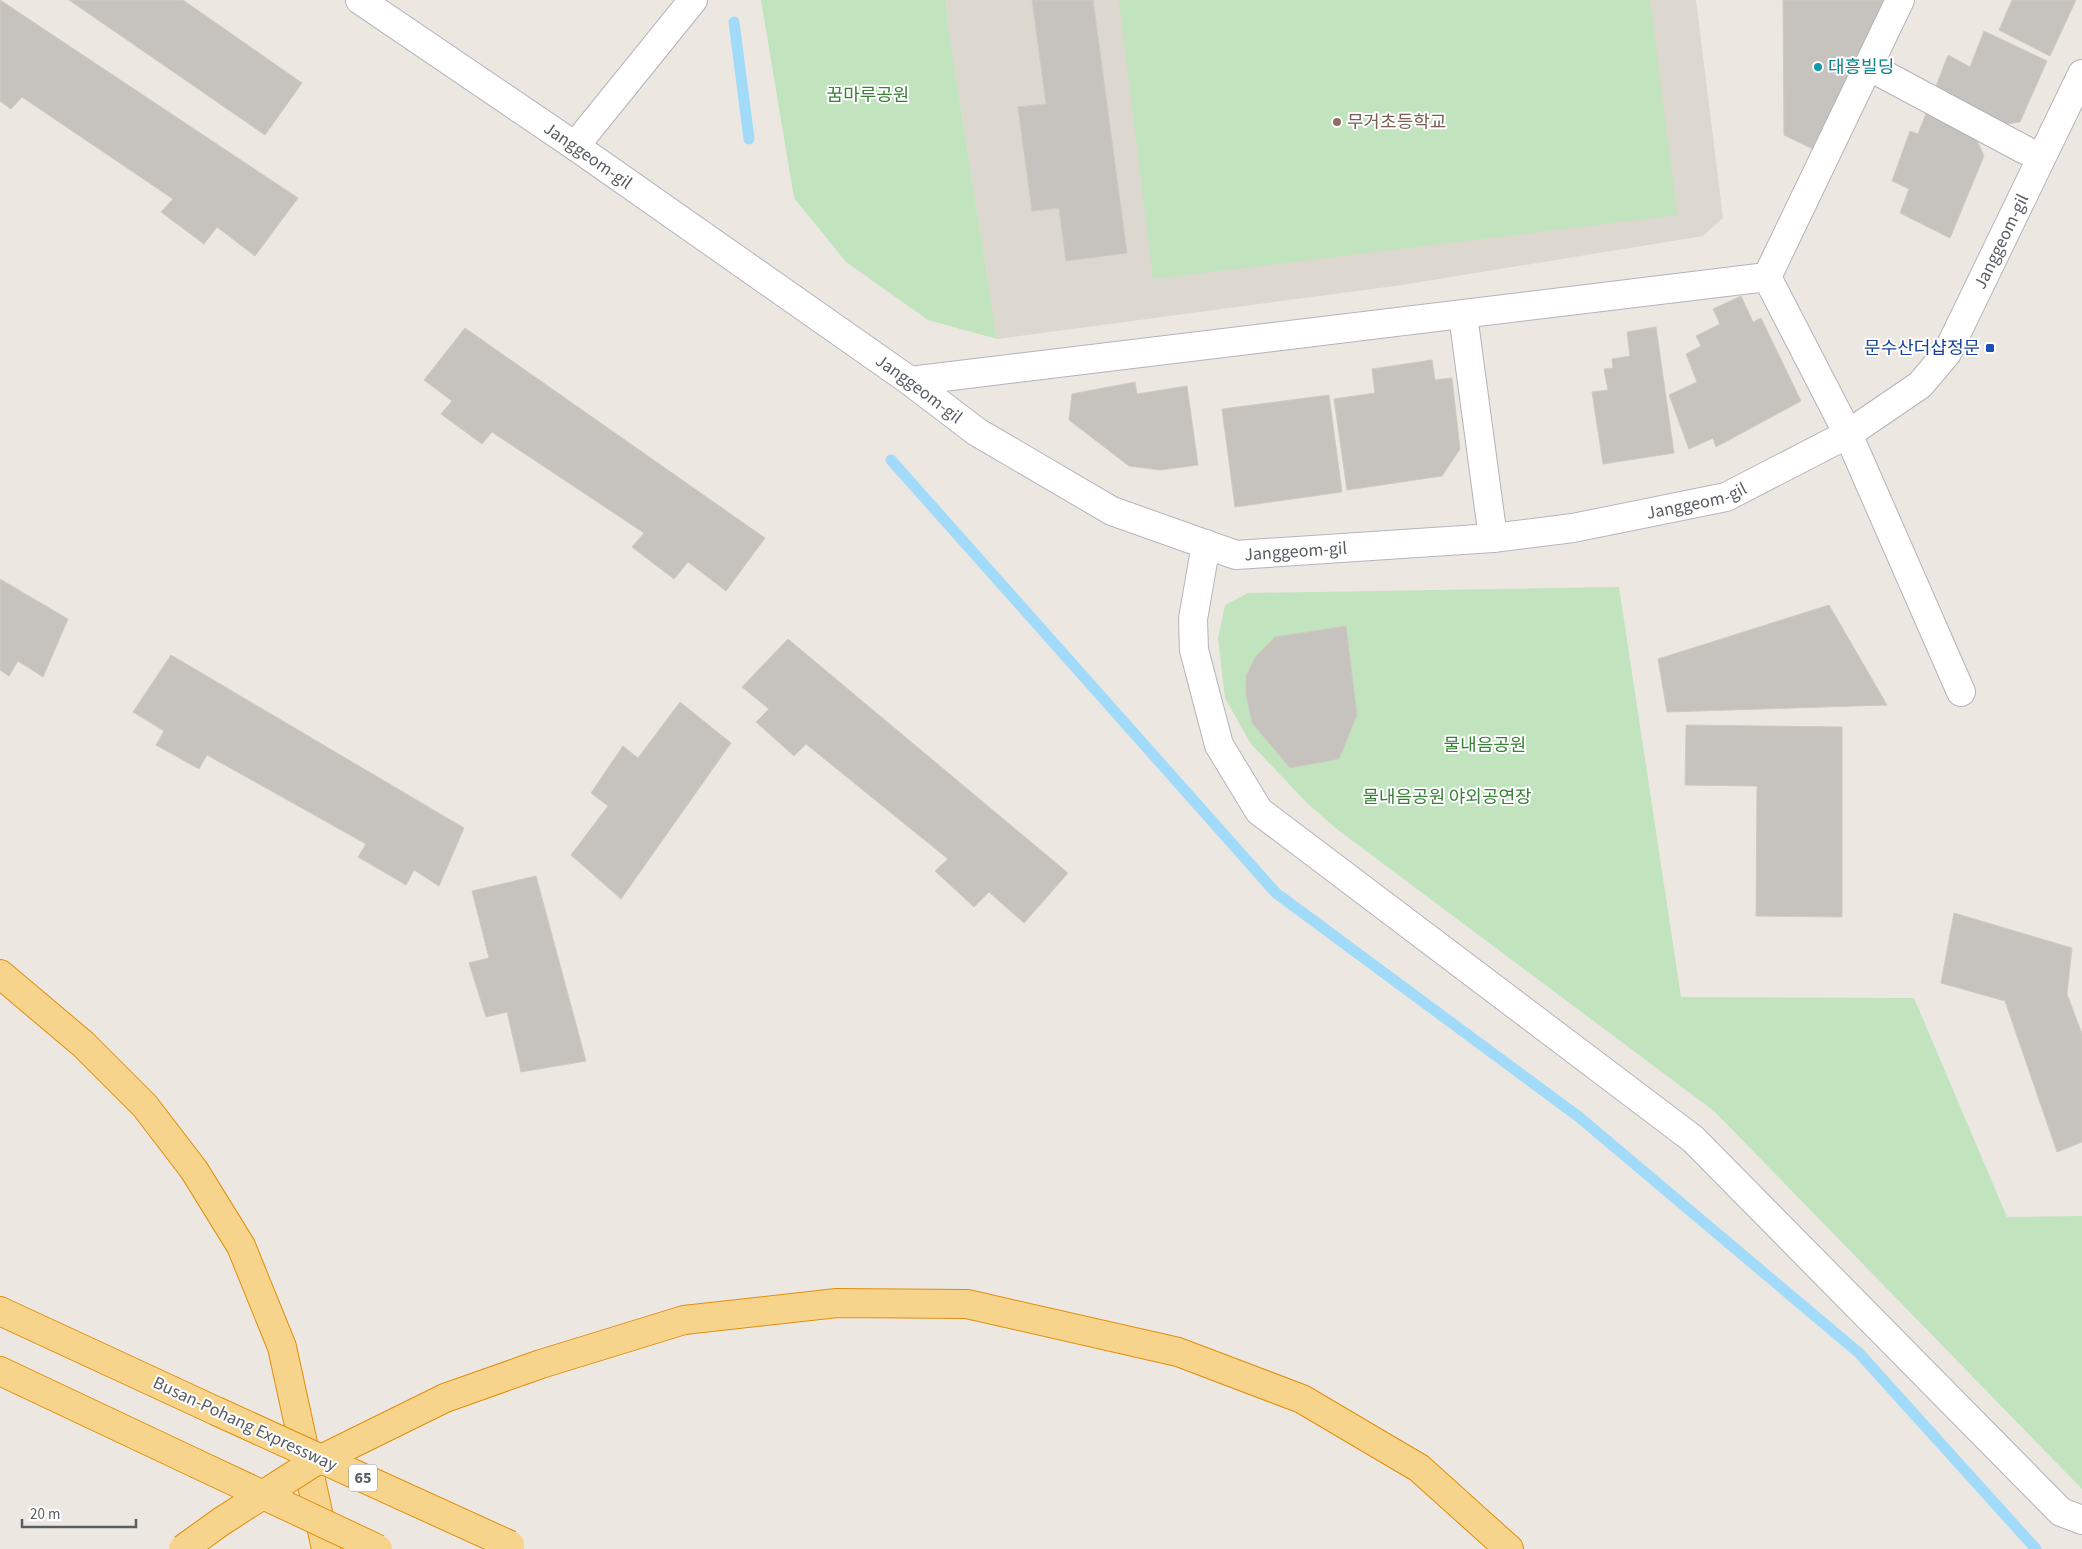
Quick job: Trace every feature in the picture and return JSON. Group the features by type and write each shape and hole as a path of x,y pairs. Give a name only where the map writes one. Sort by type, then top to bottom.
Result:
{"highway":[{"path":"0,974 83,1044 145,1106 194,1170 241,1246 282,1347 326,1549"},
{"path":"183,1549 222,1521 311,1464 445,1398 542,1364 684,1320 837,1304 967,1304 1178,1352 1302,1399 1419,1468 1509,1549"},
{"name":"Busan-Pohang Expressway","path":"0,1311 514,1547"},
{"path":"0,1371 378,1549"}],"street":[{"name":"Janggeom-gil","path":"361,0 575,146 910,381 977,432 1112,511 1236,554 1493,538 1573,528 1726,496 1848,434 1920,385 1947,353 2082,74"},
{"path":"575,146 693,0"},
{"path":"1767,277 1900,0"},
{"path":"1868,66 2025,150"},
{"path":"910,381 1767,277"},
{"path":"1767,277 1848,434 1961,692"},
{"path":"1463,314 1493,538"},
{"path":"1206,544 1193,619 1194,650 1219,745 1259,811 1694,1138 2061,1512 2082,1520"}],"shaded area":[{"name":"무거초등학교","path":"946,0 1696,0 1723,218 1703,236 1402,285 997,339 948,26"}],"green space":[{"name":"꿈마루공원","path":"761,0 946,0 948,26 997,339 928,320 846,262 794,198"},
{"name":"무거초등학교","path":"1119,0 1650,0 1677,215 1153,279"},
{"name":"물내음공원","path":"1619,587 1681,997 1914,998 2007,1217 2082,1216 2082,1489 1714,1111 1338,830 1308,804 1251,744 1225,698 1218,638 1225,605 1248,593"}],"building":[{"path":"0,0 298,198 255,256 217,227 204,244 161,212 173,199 22,97 11,109 0,101"},
{"path":"69,0 183,0 302,83 265,135"},
{"path":"1032,0 1093,0 1127,253 1066,261 1059,208 1032,211 1018,107 1046,104"},
{"name":"대흥빌딩","path":"1783,0 1884,0 1815,150 1784,135"},
{"path":"2012,0 2076,0 2050,56 1999,30"},
{"path":"1984,31 2047,61 2020,122 1994,126 1933,94 1948,55 1970,67"},
{"path":"1927,111 1974,134 1984,156 1950,238 1900,213 1909,189 1892,181 1910,131 1918,134"},
{"path":"1741,296 1753,322 1761,318 1801,401 1716,447 1713,438 1689,449 1669,395 1697,382 1686,354 1701,346 1696,336 1720,324 1713,309"},
{"path":"1656,327 1674,453 1603,464 1592,392 1608,390 1604,369 1613,368 1612,359 1630,356 1627,332"},
{"path":"465,328 765,538 726,591 688,562 674,579 632,547 644,533 492,432 482,444 441,414 452,401 424,380"},
{"path":"1432,360 1435,380 1452,378 1460,449 1442,476 1347,490 1334,399 1375,393 1372,369"},
{"path":"1135,382 1137,394 1187,386 1198,465 1160,470 1129,466 1069,420 1072,394"},
{"path":"1329,395 1342,492 1235,507 1222,409"},
{"path":"0,579 68,619 43,677 18,661 9,676 0,670"},
{"path":"1829,605 1887,705 1667,712 1658,659"},
{"path":"1346,626 1357,715 1339,759 1290,768 1252,723 1246,693 1246,676 1256,656 1275,637"},
{"path":"788,639 1068,873 1024,923 989,892 974,907 935,871 948,859 806,744 794,756 756,722 769,709 742,687"},
{"path":"171,655 464,828 439,886 414,870 406,885 358,857 366,844 207,755 199,769 156,745 164,731 133,712"},
{"path":"680,702 731,743 621,899 571,855 608,806 591,793 623,746 638,758"},
{"path":"1686,725 1842,727 1842,917 1756,916 1757,786 1685,785"},
{"path":"536,876 586,1061 521,1072 507,1012 486,1017 469,963 489,958 472,891"},
{"path":"1954,913 2072,948 2067,994 2082,1034 2082,1142 2057,1152 2005,1001 1941,983"}],"waterway":[{"path":"734,22 749,139"},
{"path":"891,460 1276,893 1579,1117 1859,1353 2036,1549"}],"place":[{"name":"대흥빌딩","path":"1818,67"},
{"name":"무거초등학교","path":"1337,122"},
{"name":"문수산더샵정문","path":"1990,348"}],"park label":[{"name":"물내음공원 야외공연장","path":"1447,797"}]}
